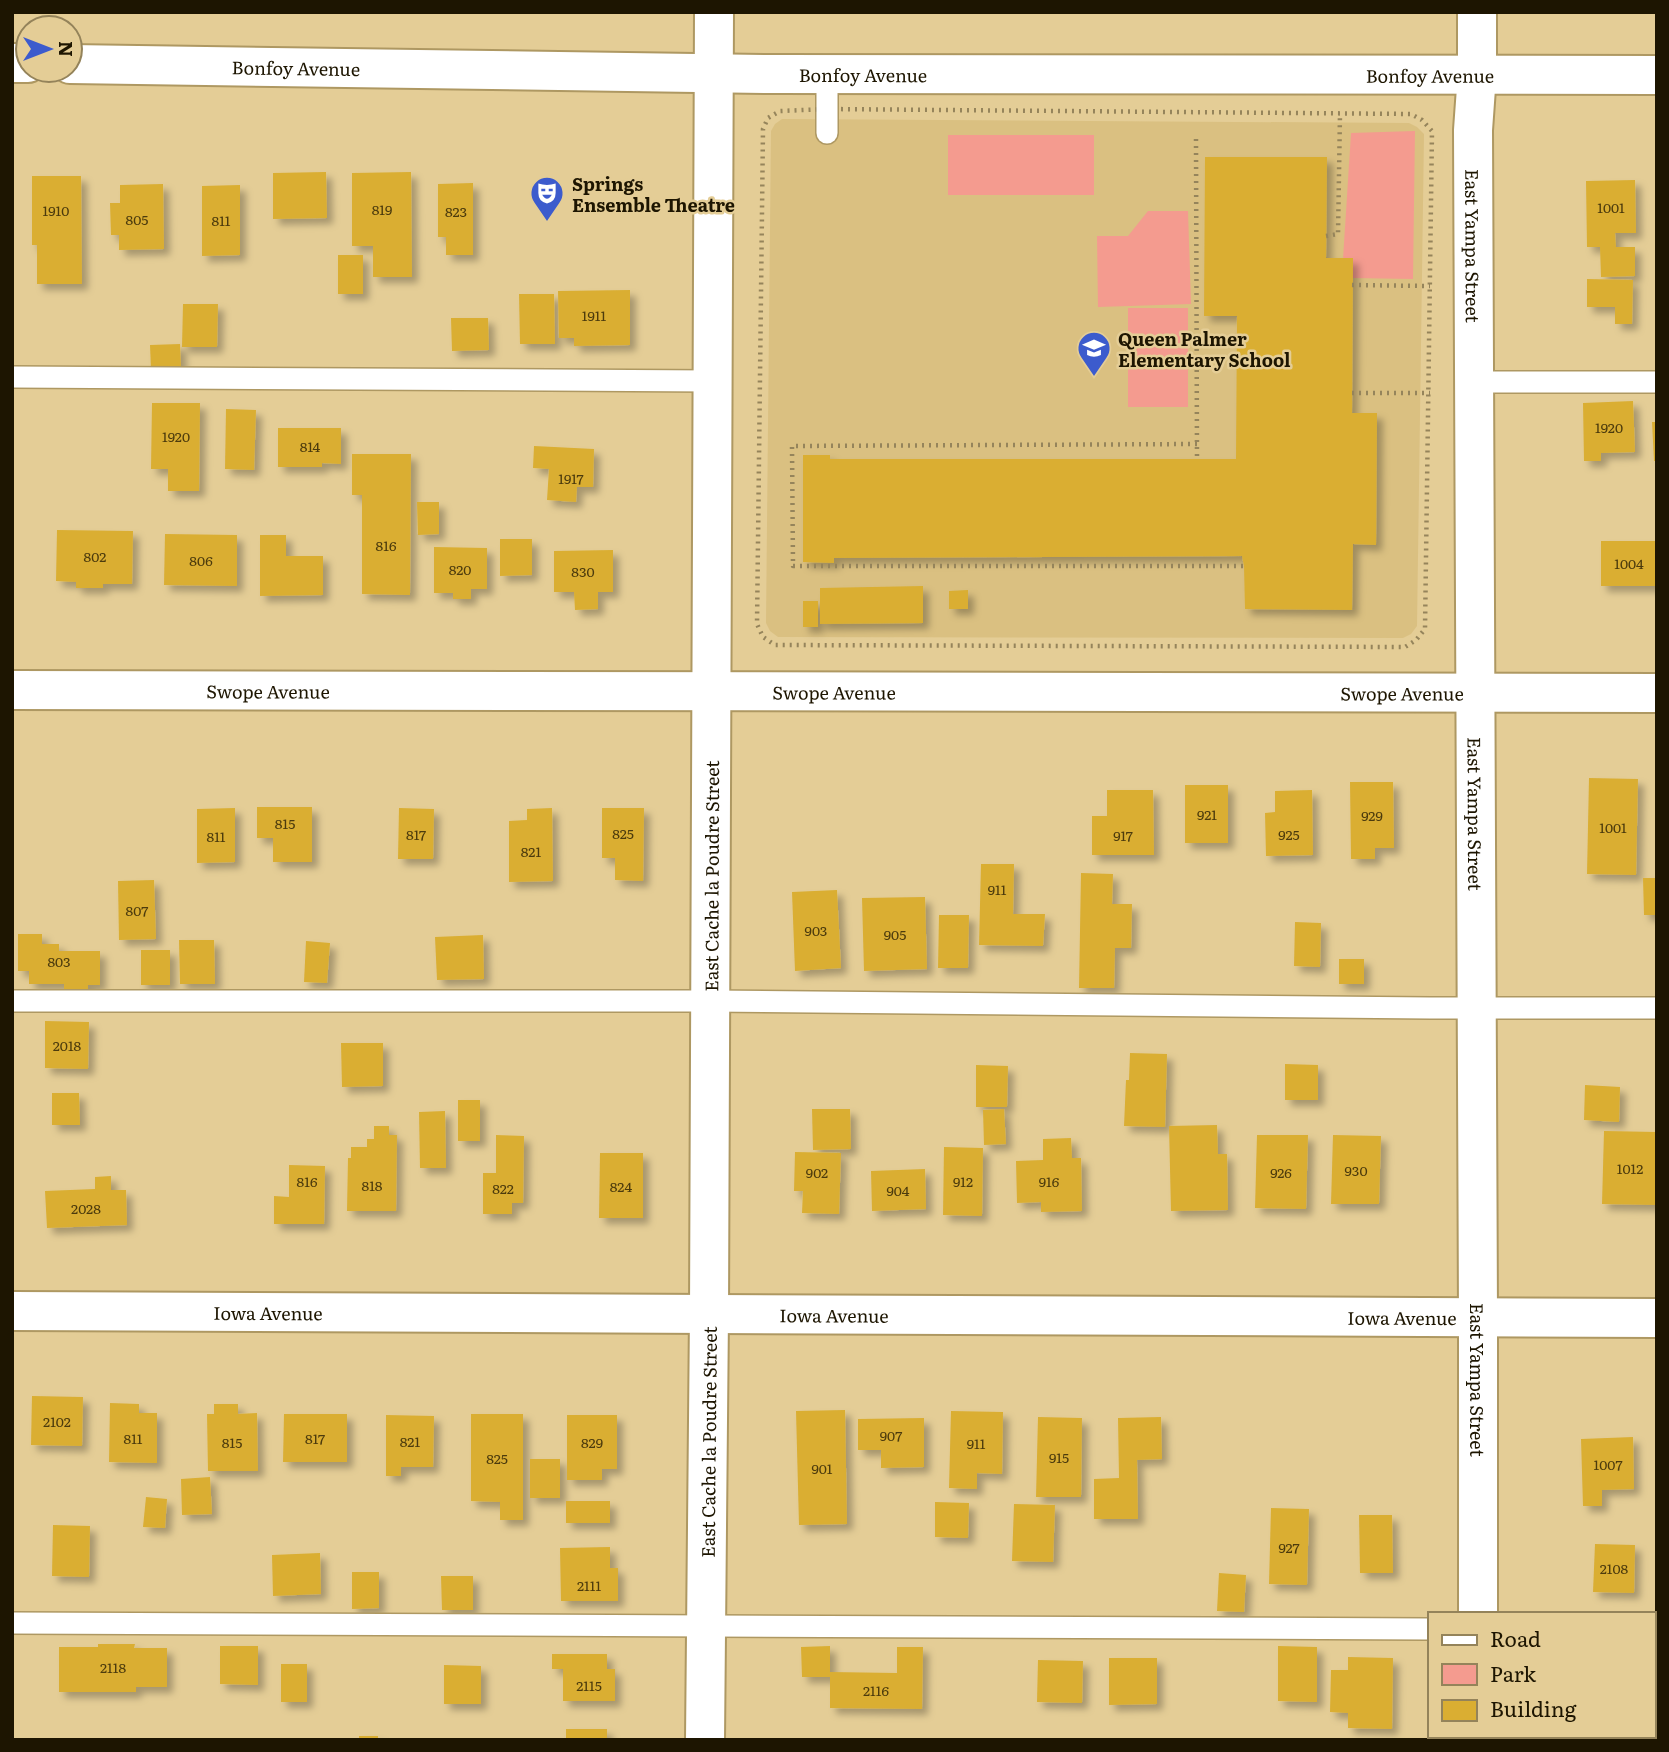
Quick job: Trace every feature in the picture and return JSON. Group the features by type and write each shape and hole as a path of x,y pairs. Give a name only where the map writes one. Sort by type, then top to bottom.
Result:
{"street":[{"name":"East Cache la Poudre Street","path":"705,1740 712,691 713,12"},
{"name":"East Yampa Street","path":"1477,12 1473,130 1478,1612"},
{"name":"Bonfoy Avenue","path":"84,64 713,73 827,91 1476,74 1657,75"},
{"name":"Swope Avenue","path":"12,690 1657,693"},
{"name":"Iowa Avenue","path":"12,1311 1657,1318"}],"lane":[{"path":"827,91 827,133"},
{"path":"12,377 712,381"},
{"path":"1474,382 1657,382"},
{"path":"12,1001 710,1001 1657,1008"},
{"path":"12,1623 1428,1629"}],"path":[{"path":"827,91 1340,114 1411,114 1422,120 1432,131 1425,629 1416,640 1405,647 775,645 763,637 757,624 763,129 768,118 827,91"},
{"path":"1326,236 1338,234 1340,114"},
{"path":"1196,139 1197,458"},
{"path":"1352,285 1430,286"},
{"path":"1352,393 1430,393"},
{"path":"1197,444 792,446 793,566 1244,566"}],"shaded area":[{"name":"Queen Palmer Elementary School","path":"782,119 1409,123 1417,127 1424,134 1417,626 1411,634 1403,638 778,637 770,631 766,623 771,131"}],"green space":[{"path":"1415,131 1413,279 1352,278 1343,259 1351,133"},
{"path":"948,135 1094,135 1094,195 948,195"},
{"path":"1148,211 1188,211 1191,304 1098,307 1097,236 1128,236"},
{"path":"1128,308 1188,308 1188,407 1128,407"}],"building":[{"path":"1205,157 1327,157 1326,258 1353,258 1352,413 1377,413 1376,545 1353,544 1352,610 1245,609 1242,556 834,558 834,563 803,562 803,455 830,455 830,459 1236,459 1237,316 1204,316"},
{"path":"326,172 327,218 273,219 273,173"},
{"path":"411,172 412,277 373,277 373,246 352,246 352,173"},
{"path":"32,176 81,176 82,284 37,284 37,245 32,245"},
{"path":"1635,180 1636,233 1615,233 1616,247 1635,247 1635,276 1601,277 1600,247 1587,247 1586,181"},
{"path":"473,183 473,255 446,255 446,237 438,237 438,184"},
{"path":"163,184 164,249 119,250 119,235 111,235 110,203 120,203 120,185"},
{"path":"240,185 240,255 202,256 202,186"},
{"path":"338,255 363,255 363,294 338,294"},
{"path":"1587,279 1633,280 1632,324 1615,324 1615,307 1587,307"},
{"path":"630,290 630,345 574,346 574,338 559,338 558,291"},
{"path":"519,294 554,294 555,344 520,344"},
{"path":"183,304 218,304 217,347 182,347"},
{"path":"451,318 488,318 489,350 452,351"},
{"path":"180,344 181,368 151,369 150,345"},
{"path":"1633,401 1635,452 1601,453 1601,461 1584,461 1583,403"},
{"path":"152,403 200,403 199,491 168,491 168,469 151,469"},
{"path":"226,409 256,410 254,470 225,469"},
{"path":"1652,422 1657,422 1657,461 1654,461"},
{"path":"278,428 341,428 341,464 278,467"},
{"path":"534,446 594,449 593,487 577,487 576,502 547,500 549,469 533,468"},
{"path":"352,454 411,454 410,595 362,594 362,495 352,495"},
{"path":"417,502 439,502 439,534 418,535"},
{"path":"57,530 133,531 132,584 76,588 76,582 56,581"},
{"path":"165,534 237,535 237,586 164,585"},
{"path":"260,535 286,535 286,556 323,556 323,595 260,596"},
{"path":"500,539 532,539 532,575 500,576"},
{"path":"1601,541 1657,541 1657,586 1601,586"},
{"path":"434,547 487,548 487,589 471,589 471,599 453,599 453,593 434,593"},
{"path":"613,550 613,592 598,592 598,609 575,610 574,592 554,592 554,551"},
{"path":"923,586 923,623 820,624 820,588"},
{"path":"968,590 968,609 949,609 949,591"},
{"path":"803,601 818,601 818,627 803,627"},
{"path":"1589,778 1638,779 1636,875 1587,874"},
{"path":"1350,782 1393,782 1394,848 1375,848 1375,859 1351,859"},
{"path":"1185,785 1228,785 1228,843 1185,843"},
{"path":"1107,790 1153,790 1154,855 1092,855 1092,816 1107,816"},
{"path":"1312,790 1313,855 1266,856 1265,813 1275,812 1275,791"},
{"path":"257,807 312,807 312,862 273,862 273,838 257,838"},
{"path":"235,808 235,862 197,863 197,809"},
{"path":"399,808 434,809 433,859 398,859"},
{"path":"552,808 553,881 509,882 509,821 527,820 527,809"},
{"path":"602,808 644,808 643,881 615,880 615,858 602,858"},
{"path":"981,864 1014,864 1013,914 1045,914 1043,946 979,945"},
{"path":"1081,873 1113,874 1112,904 1132,904 1131,948 1115,948 1114,988 1079,988"},
{"path":"1643,878 1657,878 1657,915 1644,915"},
{"path":"154,880 156,939 119,940 118,881"},
{"path":"837,890 841,968 795,971 792,892"},
{"path":"925,897 927,969 864,971 862,898"},
{"path":"939,915 969,915 968,968 938,968"},
{"path":"1295,922 1321,923 1320,967 1294,966"},
{"path":"18,934 42,934 42,944 59,944 59,951 100,951 100,985 88,985 88,992 64,992 64,984 29,984 29,971 18,971"},
{"path":"483,935 484,979 437,980 435,937"},
{"path":"179,940 214,940 215,984 180,984"},
{"path":"306,941 330,943 327,983 304,982"},
{"path":"141,950 170,950 170,985 141,985"},
{"path":"1339,959 1364,959 1364,984 1339,984"},
{"path":"45,1021 89,1022 88,1069 45,1068"},
{"path":"341,1043 383,1043 383,1086 342,1087"},
{"path":"1130,1053 1167,1054 1165,1127 1124,1126"},
{"path":"1285,1064 1318,1065 1318,1100 1285,1100"},
{"path":"976,1065 1008,1066 1007,1107 976,1107"},
{"path":"1585,1085 1620,1087 1619,1122 1584,1120"},
{"path":"52,1093 79,1093 80,1125 52,1125"},
{"path":"458,1100 480,1100 480,1141 458,1141"},
{"path":"812,1109 850,1109 851,1149 813,1150"},
{"path":"1004,1109 1006,1144 984,1145 983,1110"},
{"path":"445,1111 446,1168 420,1168 419,1112"},
{"path":"1217,1125 1218,1154 1227,1154 1228,1210 1171,1211 1169,1126"},
{"path":"374,1126 389,1126 389,1135 397,1135 396,1211 347,1211 348,1158 351,1158 351,1147 367,1147 367,1139 374,1139"},
{"path":"1604,1131 1657,1132 1657,1205 1602,1204"},
{"path":"496,1135 524,1136 523,1203 512,1203 512,1214 483,1214 483,1173 496,1173"},
{"path":"1257,1135 1308,1135 1306,1209 1255,1208"},
{"path":"1333,1135 1381,1136 1379,1204 1331,1204"},
{"path":"1071,1138 1072,1158 1081,1158 1082,1211 1041,1212 1041,1202 1017,1203 1016,1161 1043,1160 1043,1139"},
{"path":"944,1147 983,1148 982,1216 943,1215"},
{"path":"795,1152 841,1153 839,1214 802,1213 803,1191 794,1191"},
{"path":"600,1153 643,1153 643,1218 599,1218"},
{"path":"289,1165 325,1166 324,1224 274,1224 274,1196 289,1197"},
{"path":"925,1169 926,1209 872,1211 871,1171"},
{"path":"111,1176 111,1190 126,1190 127,1225 47,1228 45,1191 95,1189 95,1177"},
{"path":"32,1396 83,1397 82,1446 31,1445"},
{"path":"110,1403 139,1404 139,1413 157,1413 157,1463 109,1462"},
{"path":"214,1404 238,1404 238,1414 257,1413 258,1471 208,1471 207,1414 214,1414"},
{"path":"845,1410 847,1524 799,1525 796,1411"},
{"path":"951,1411 1003,1412 1002,1474 977,1473 977,1489 949,1488"},
{"path":"284,1414 347,1414 347,1462 283,1462"},
{"path":"471,1414 523,1414 523,1520 500,1520 500,1502 471,1501"},
{"path":"386,1415 434,1416 433,1467 401,1467 401,1476 386,1476"},
{"path":"567,1415 617,1415 617,1469 602,1469 602,1480 567,1480"},
{"path":"1038,1417 1082,1418 1081,1497 1036,1497"},
{"path":"1161,1417 1162,1459 1137,1460 1138,1519 1094,1519 1094,1479 1119,1478 1118,1418"},
{"path":"924,1418 924,1467 881,1468 881,1450 858,1450 858,1419"},
{"path":"1633,1437 1634,1489 1602,1490 1602,1506 1583,1506 1581,1439"},
{"path":"530,1459 560,1459 560,1498 530,1498"},
{"path":"210,1477 212,1514 182,1515 181,1479"},
{"path":"146,1497 167,1499 165,1528 143,1527"},
{"path":"566,1501 610,1501 610,1523 566,1523"},
{"path":"935,1502 969,1503 968,1538 935,1537"},
{"path":"1014,1504 1055,1505 1053,1562 1012,1561"},
{"path":"1271,1508 1309,1509 1307,1585 1269,1584"},
{"path":"1359,1515 1392,1515 1393,1573 1360,1573"},
{"path":"53,1525 90,1526 89,1577 52,1576"},
{"path":"1595,1544 1635,1545 1634,1593 1593,1592"},
{"path":"610,1547 610,1568 618,1568 618,1601 561,1601 560,1548"},
{"path":"320,1553 321,1594 273,1596 272,1555"},
{"path":"352,1572 379,1572 379,1608 352,1609"},
{"path":"1219,1573 1246,1575 1244,1612 1217,1611"},
{"path":"441,1576 473,1576 473,1610 442,1610"},
{"path":"98,1644 135,1644 134,1648 167,1648 167,1687 136,1687 136,1692 59,1692 59,1647 98,1647"},
{"path":"220,1646 258,1646 258,1685 220,1684"},
{"path":"830,1646 830,1672 897,1673 897,1647 923,1647 922,1709 830,1708 830,1677 802,1677 801,1647"},
{"path":"1278,1646 1317,1647 1317,1702 1278,1701"},
{"path":"552,1654 607,1654 607,1669 615,1669 615,1701 563,1701 563,1669 552,1669"},
{"path":"1348,1657 1393,1658 1392,1729 1348,1728 1348,1713 1330,1712 1331,1670 1348,1670"},
{"path":"1109,1658 1157,1658 1157,1704 1109,1705"},
{"path":"1038,1660 1083,1661 1082,1703 1037,1702"},
{"path":"281,1664 307,1664 307,1702 281,1702"},
{"path":"444,1665 481,1666 481,1704 444,1704"},
{"path":"566,1729 607,1729 607,1740 566,1740"},
{"path":"359,1736 378,1736 378,1740 359,1740"}],"place":[{"name":"Springs Ensemble Theatre","path":"547,223"},
{"name":"Queen Palmer Elementary School","path":"1094,378"}]}
